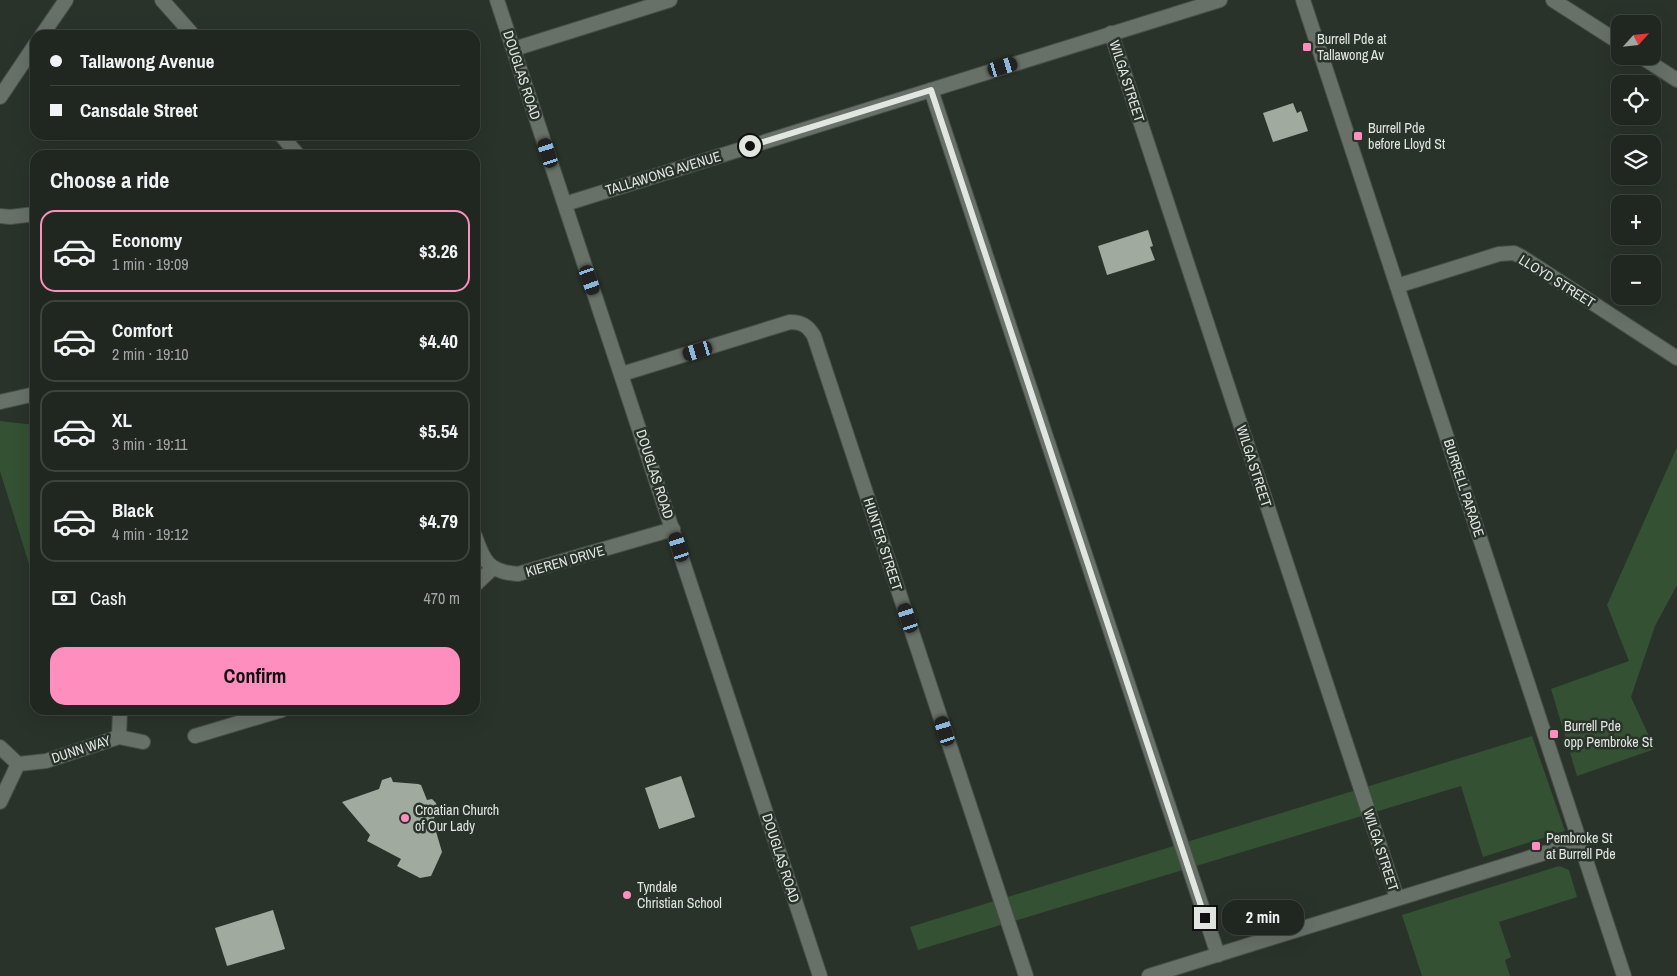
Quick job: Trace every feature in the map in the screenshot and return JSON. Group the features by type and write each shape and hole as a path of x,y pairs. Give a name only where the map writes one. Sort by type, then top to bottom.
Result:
{"street":[{"path":"45,30 66,0"},
{"path":"162,0 189,30"},
{"name":"DOUGLAS ROAD","path":"497,0 820,976"},
{"path":"514,50 670,0"},
{"name":"TALLAWONG AVENUE","path":"565,204 1220,0"},
{"name":"BURRELL PARADE","path":"1302,0 1624,976"},
{"path":"1553,0 1611,37"},
{"name":"WILGA STREET","path":"1111,33 1397,898"},
{"path":"0,97 30,52"},
{"path":"1659,65 1675,73"},
{"path":"931,90 1218,956"},
{"path":"285,140 294,150"},
{"path":"0,216 30,215"},
{"name":"LLOYD STREET","path":"1397,286 1499,254 1522,256 1677,358"},
{"name":"HUNTER STREET","path":"622,374 790,322 804,324 810,329 814,336 1026,976"},
{"path":"0,402 30,395"},
{"name":"KIEREN DRIVE","path":"493,568 502,573 518,574 673,529"},
{"path":"480,548 485,560 493,568 480,580"},
{"path":"119,737 120,715"},
{"path":"195,736 265,715"},
{"name":"DUNN WAY","path":"18,764 46,761 119,737 143,742"},
{"path":"0,747 18,764 0,802"},
{"path":"1149,976 1580,842"}],"green space":[{"path":"0,421 30,424 30,567 0,471"},
{"path":"1677,447 1677,585 1655,626 1631,697 1655,749 1577,776 1551,689 1629,661 1607,605"},
{"path":"1532,736 1565,831 1483,857 1461,786 918,950 910,927"},
{"path":"1559,866 1569,870 1577,897 1499,922 1511,957 1505,960 1510,976 1422,976 1402,915"}],"building":[{"path":"1293,103 1297,113 1301,111 1308,131 1273,142 1263,113"},
{"path":"1148,230 1153,246 1150,247 1155,260 1107,275 1098,246"},
{"path":"681,776 695,817 659,829 645,788"},
{"path":"391,777 393,782 421,785 427,800 432,799 436,803 438,809 433,821 442,852 431,876 420,878 397,866 401,859 367,841 370,835 342,802 379,789 382,780"},
{"path":"273,910 285,949 227,966 215,928"}],"place":[{"name":"Burrell Pde at Tallawong Av","path":"1307,47"},
{"name":"Burrell Pde before Lloyd St","path":"1358,136"},
{"name":"Burrell Pde opp Pembroke St","path":"1554,734"},
{"name":"Croatian Church of Our Lady","path":"405,818"},
{"name":"Pembroke St at Burrell Pde","path":"1536,846"},
{"name":"Tyndale Christian School","path":"627,895"}],"route":[{"path":"750,146 931,90 1205,918"}]}
